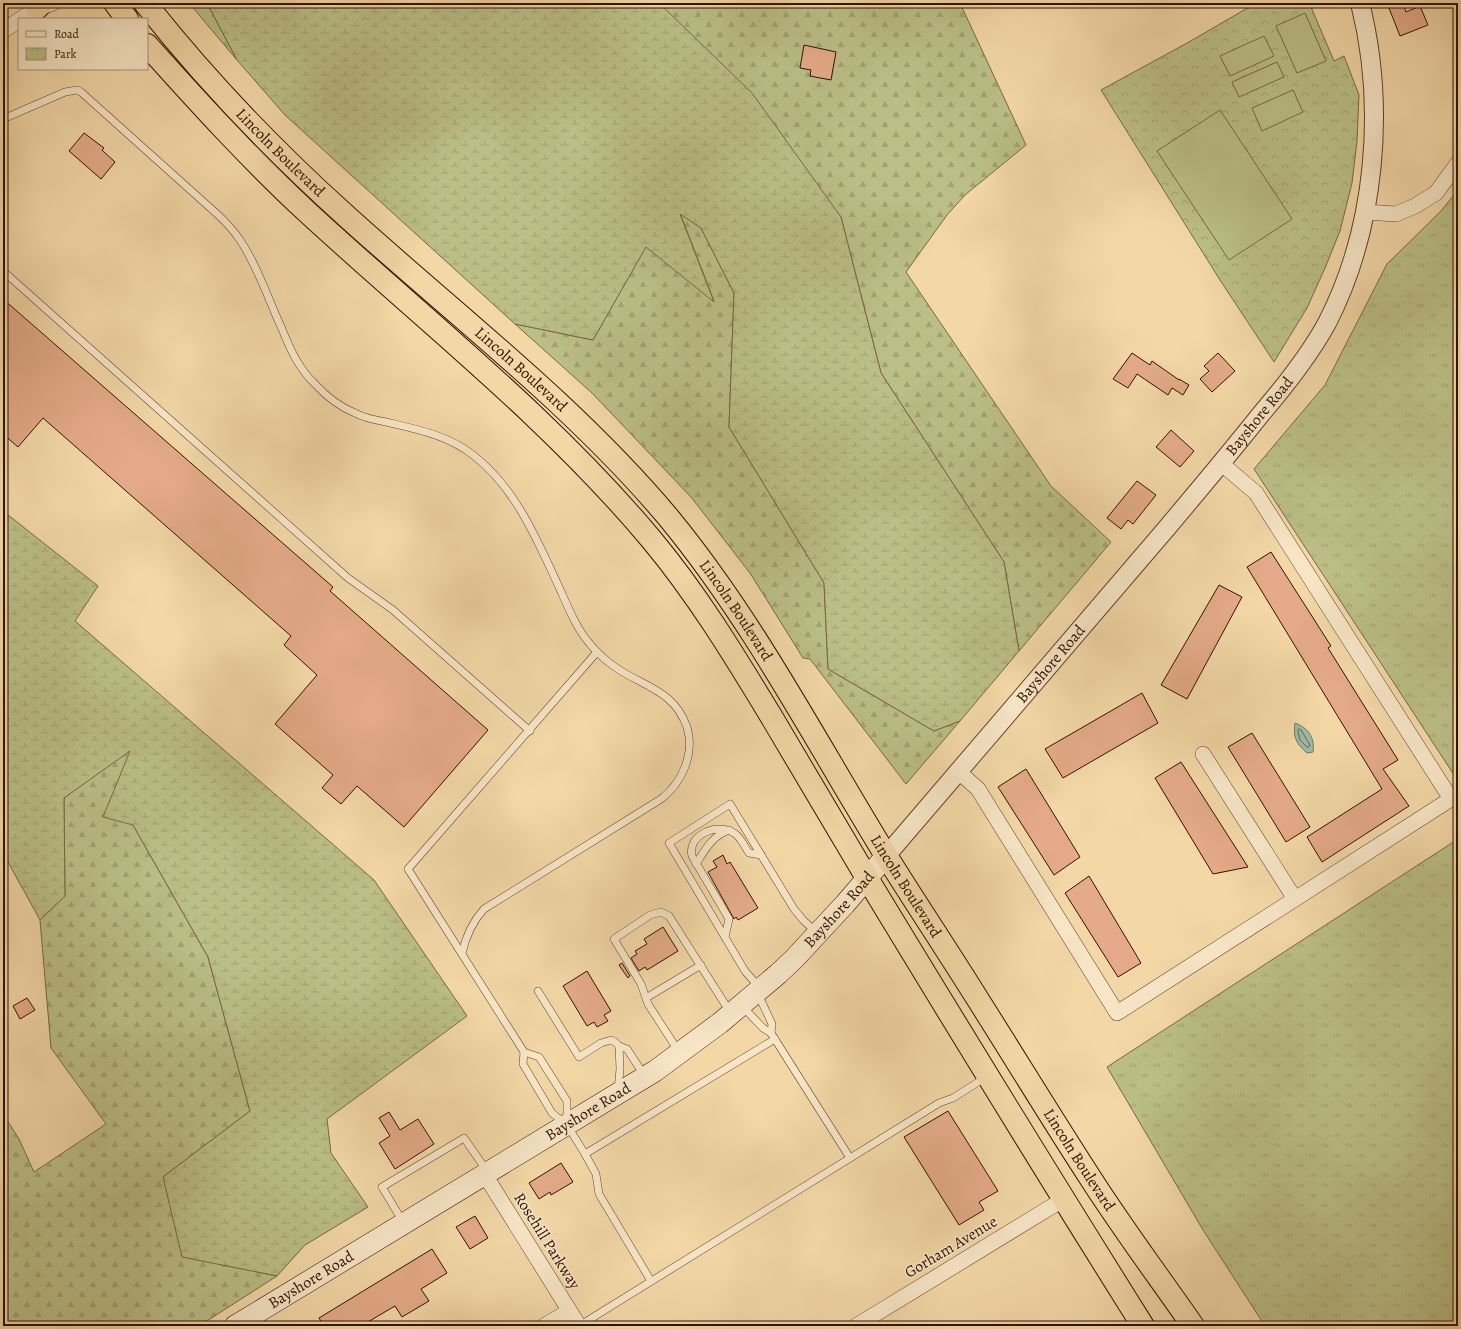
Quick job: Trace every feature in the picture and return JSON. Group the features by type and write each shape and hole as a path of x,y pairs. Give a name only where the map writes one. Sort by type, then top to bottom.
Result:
{"highway":[{"path":"115,3 126,18"},
{"name":"Lincoln Boulevard","path":"145,3 220,93 284,158 352,222 532,378 607,451 664,513 723,589 748,627 886,856 1092,1180 1193,1326"},
{"name":"Lincoln Boulevard","path":"148,46 198,103 305,210 483,367 544,424 594,475 651,539 676,570 718,629 867,878 1143,1326"}],"main road":[{"name":"Bayshore Road","path":"235,1326 403,1223 487,1174 680,1054 748,1000 794,959 818,934 886,856"}],"street":[{"name":"Bayshore Road","path":"886,856 1222,464 1291,377 1326,323 1346,276 1356,246 1365,212 1371,173 1373,79 1360,3"},
{"path":"23,18 34,11"},
{"path":"3,31 18,21"},
{"path":"1365,212 1396,214 1415,206 1436,193 1458,163"},
{"path":"959,772 978,789 1118,1013 1451,799 1256,492 1222,464"},
{"path":"1203,754 1295,899"},
{"name":"Rosehill Parkway","path":"487,1174 579,1326"},
{"name":"Gorham Avenue","path":"856,1326 1064,1199"},
{"path":"544,1326 569,1310"}],"lane":[{"path":"3,119 65,92 77,90 81,92 224,221 240,239 251,259 293,354 307,375 336,402 354,413 364,417 427,432 452,441 472,454 494,475 528,522 574,620 585,638 597,652 620,670 662,693 675,706 683,717 689,739 689,749 686,767 677,784 661,799 484,909 476,917 470,928 462,953"},
{"path":"3,271 348,578 393,610 530,731"},
{"path":"597,652 530,731 408,869 524,1052 523,1064 552,1113 567,1124 585,1154 596,1174 599,1194 652,1281"},
{"path":"818,934 794,909 730,804 669,843 745,971 748,1000 763,1028 773,1036 850,1158"},
{"path":"725,937 729,919 696,864 691,851 693,843 706,832 714,829 729,830 738,836 749,853 761,855"},
{"path":"696,864 715,837 729,830"},
{"path":"680,1054 648,1004 641,984 614,939 650,915 661,912 669,916 701,965 748,1000 772,1024 773,1036"},
{"path":"646,998 701,965"},
{"path":"538,991 579,1057 606,1041 611,1040 619,1046 627,1049 645,1077"},
{"path":"585,1154 773,1036"},
{"path":"617,1094 620,1070 619,1046"},
{"path":"524,1052 539,1057 567,1101 567,1124"},
{"path":"579,1326 939,1103 953,1098 989,1076"},
{"path":"403,1223 382,1188 464,1138 487,1174"}],"green space":[{"path":"189,3 207,3 237,60"},
{"path":"207,3 659,3 752,93 841,217 881,373 1004,562 1019,651 960,721 934,731 828,669 824,583 729,427 734,293 701,228 680,214 714,302 646,247 593,340 515,324 285,115 237,60"},
{"path":"659,3 960,3 1026,145 965,195 947,215 906,272 1051,486 1111,542 1019,651 1004,562 881,373 841,217"},
{"path":"1256,3 1320,3 1311,7 1334,61 1344,56 1359,95 1357,141 1352,183 1340,231 1307,308 1274,362 1220,280 1101,90 1189,42"},
{"path":"1305,13 1326,61 1297,73 1276,26"},
{"path":"1264,36 1274,56 1230,76 1220,56"},
{"path":"1277,62 1284,77 1239,97 1232,82"},
{"path":"1293,90 1303,112 1262,131 1252,108"},
{"path":"1220,110 1292,219 1229,260 1157,151"},
{"path":"1458,190 1458,242 1456,242 1455,423 1458,423 1458,781 1254,469 1325,385 1387,264 1441,211"},
{"path":"680,213 701,228 734,293 729,427 824,583 828,669 934,731 960,721 906,784 810,659 803,658 750,573 691,497 592,393 515,324 593,340 646,246 714,301"},
{"path":"3,511 98,586 75,621 374,880 467,1016 327,1119 331,1153 368,1207 305,1245 277,1276 182,1257 163,1177 250,1111 208,957 133,825 103,817 130,751 64,798 65,896 40,920 3,853"},
{"path":"130,750 133,825 208,957 250,1111 163,1177 258,1272 277,1276 199,1326 3,1326 3,1114 19,1139 34,1172 106,1124 51,1048 40,920 65,896 64,798"},
{"path":"1458,839 1458,1326 1265,1326 1203,1230 1107,1067"}],"water":[{"path":"1295,723 1307,730 1310,734 1313,742 1313,752 1307,753 1296,740 1294,733"}],"building":[{"path":"1387,3 1403,3 1406,12 1420,6 1428,25 1400,36"},
{"path":"804,45 836,52 831,80 810,76 811,70 800,68"},
{"path":"84,133 104,148 102,150 115,162 101,179 69,151"},
{"path":"3,299 333,587 330,591 488,730 404,827 357,786 341,804 322,788 333,775 275,724 317,675 284,645 291,636 43,418 18,447 3,434"},
{"path":"1132,353 1150,365 1152,361 1179,380 1189,385 1183,395 1172,388 1168,395 1137,374 1128,388 1113,379"},
{"path":"1218,353 1235,371 1212,392 1200,379 1209,371 1204,366"},
{"path":"1171,430 1194,451 1180,467 1156,447"},
{"path":"1137,481 1156,495 1133,524 1128,520 1121,529 1107,518"},
{"path":"1271,552 1331,646 1328,648 1398,760 1383,769 1409,806 1322,862 1307,837 1382,789 1247,567"},
{"path":"1219,585 1242,597 1187,699 1161,685"},
{"path":"1142,693 1158,723 1063,778 1045,749"},
{"path":"1252,733 1310,827 1286,842 1228,747"},
{"path":"1181,762 1248,867 1213,874 1155,778"},
{"path":"1026,769 1080,857 1054,875 998,787"},
{"path":"723,855 727,864 730,862 758,908 738,920 736,917 734,919 708,872 717,867 713,861"},
{"path":"1089,876 1141,963 1118,977 1065,893"},
{"path":"663,927 678,951 647,970 645,967 639,971 631,958 637,954 635,951 647,944 644,939"},
{"path":"622,963 630,976 628,978 619,965"},
{"path":"587,971 611,1011 604,1015 608,1021 597,1027 594,1022 587,1026 563,986"},
{"path":"27,998 35,1010 20,1019 13,1006"},
{"path":"948,1111 998,1191 979,1202 984,1210 959,1225 904,1137"},
{"path":"389,1112 400,1130 418,1119 434,1144 395,1169 379,1143 390,1136 379,1118"},
{"path":"561,1163 573,1182 551,1195 550,1192 539,1199 529,1183"},
{"path":"475,1216 488,1238 470,1249 456,1227"},
{"path":"432,1249 447,1273 421,1289 429,1301 402,1317 395,1306 361,1326 324,1326 319,1318"}]}
